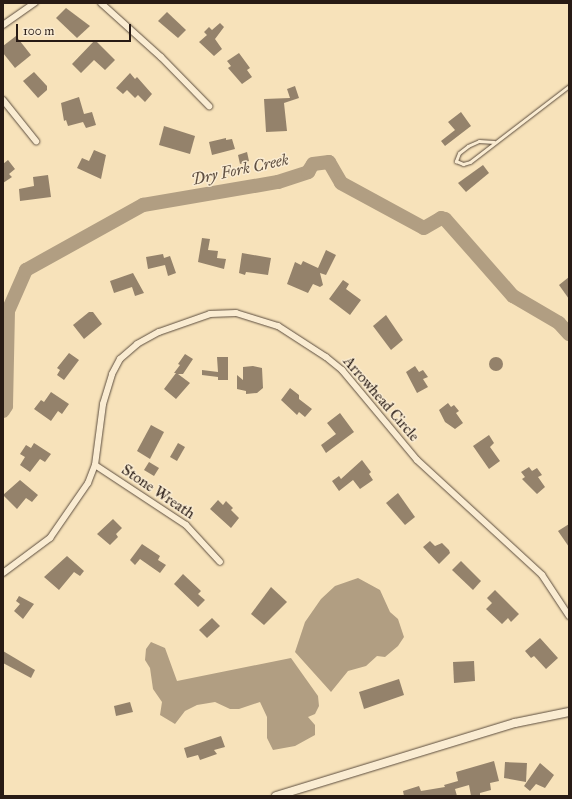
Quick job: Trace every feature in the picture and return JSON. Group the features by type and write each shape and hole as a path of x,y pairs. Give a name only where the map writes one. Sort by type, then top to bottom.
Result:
{"main road":[{"path":"276,796 515,724 569,712"}],"street":[{"path":"3,25 35,3"},
{"path":"101,3 161,57 209,106"},
{"path":"3,100 36,141"},
{"name":"Arrowhead Circle","path":"3,573 50,538 82,494 95,465 99,424 110,379 117,364 128,351 159,332 210,314 236,314 267,321 293,335 342,370 421,464 538,570 569,616"},
{"name":"Stone Wreath","path":"95,465 186,525 220,562"}],"lane":[{"path":"494,142 478,141 468,146 459,153 456,161 463,164 470,162 494,142 569,86"}],"shaded area":[{"path":"358,578 380,590 390,612 398,619 404,637 398,646 385,657 377,656 366,666 348,671 331,692 295,652 305,622 321,599 335,586"},
{"path":"151,642 165,648 177,681 291,658 318,696 319,706 315,714 308,717 315,725 315,735 295,746 273,750 267,738 267,717 260,702 239,709 230,709 215,702 197,705 185,711 175,724 160,715 162,702 153,689 150,668 145,660 146,649"}],"building":[{"path":"66,8 90,26 77,38 56,18"},
{"path":"167,12 186,30 178,38 158,21"},
{"path":"220,23 224,27 215,39 222,49 214,56 199,42 207,35 204,32 209,27 212,30"},
{"path":"16,36 31,55 15,68 3,53 3,46"},
{"path":"95,40 115,60 105,70 94,60 81,73 72,64"},
{"path":"239,53 250,68 247,70 252,77 242,84 228,68 231,66 227,61"},
{"path":"34,72 47,86 47,90 38,98 23,81"},
{"path":"130,73 135,79 137,77 152,94 145,102 138,95 135,98 127,90 123,94 116,88"},
{"path":"295,86 299,98 284,103 287,131 266,132 264,99 290,98 287,89"},
{"path":"79,97 84,114 92,112 96,125 86,128 83,122 68,126 66,120 64,121 61,103"},
{"path":"461,112 471,126 445,146 441,141 455,130 448,122"},
{"path":"164,126 195,136 190,154 159,145"},
{"path":"226,138 226,140 232,139 235,149 212,155 209,142"},
{"path":"94,150 106,155 101,179 77,168 82,158 89,161"},
{"path":"247,152 249,161 240,164 238,155"},
{"path":"8,160 15,169 9,174 12,177 3,183 3,164"},
{"path":"483,165 489,173 466,192 458,183"},
{"path":"48,175 51,197 20,201 19,189 34,186 33,177"},
{"path":"202,238 210,239 208,250 218,251 217,258 226,259 224,269 198,262"},
{"path":"326,250 336,255 326,275 320,273 323,285 320,287 313,284 308,293 287,284 295,262 301,265 303,261 318,268"},
{"path":"242,253 271,258 268,275 246,272 245,275 239,273"},
{"path":"163,254 164,258 170,256 176,273 168,276 165,265 148,269 146,257"},
{"path":"133,273 144,293 135,296 132,287 114,293 110,281"},
{"path":"569,277 569,299 559,285"},
{"path":"343,280 349,284 346,289 361,300 350,315 329,299"},
{"path":"89,312 93,312 102,324 84,339 73,325"},
{"path":"386,315 403,340 391,350 373,326"},
{"path":"69,353 79,360 64,380 57,375 60,370 57,368"},
{"path":"185,354 193,359 183,374 178,374 190,383 176,399 164,389 176,373 174,373 180,365 178,364"},
{"path":"217,357 228,357 228,380 218,380 218,377 202,375 202,370 218,372"},
{"path":"496,357 501,359 503,364 501,369 496,371 491,369 489,364 491,359"},
{"path":"253,366 262,368 263,388 257,393 246,394 246,391 237,389 237,375 243,380 243,367"},
{"path":"415,366 419,372 423,370 428,377 423,379 428,387 417,393 406,372"},
{"path":"290,388 299,395 299,399 312,409 305,417 299,412 297,415 281,400"},
{"path":"51,392 69,404 62,414 58,411 51,421 34,409 41,400 44,402"},
{"path":"448,403 451,407 454,405 459,411 456,413 463,423 455,429 445,422 439,410"},
{"path":"340,413 354,432 326,453 321,445 336,434 327,423"},
{"path":"151,425 164,432 150,459 137,451"},
{"path":"489,435 494,443 490,447 500,461 489,469 473,446"},
{"path":"34,443 51,454 45,462 40,459 30,472 20,465 25,457 20,454 26,445 31,448"},
{"path":"178,443 185,447 177,461 170,457"},
{"path":"362,460 371,472 369,474 373,480 360,489 353,480 339,491 332,481 339,476 341,479"},
{"path":"149,462 159,468 154,476 144,470"},
{"path":"529,467 532,471 537,468 542,475 538,477 545,487 537,494 522,479 525,477 521,472"},
{"path":"20,480 38,495 32,502 26,498 17,509 3,495"},
{"path":"398,493 415,517 405,525 386,503"},
{"path":"218,500 223,505 226,501 233,508 231,510 239,518 231,528 210,509"},
{"path":"113,519 122,528 116,534 118,537 110,545 97,534"},
{"path":"569,524 569,547 558,531"},
{"path":"430,541 435,546 442,543 449,550 450,553 439,564 423,547"},
{"path":"142,544 160,556 158,560 166,565 160,573 140,559 135,565 130,560"},
{"path":"67,556 84,571 80,576 74,572 59,590 44,577"},
{"path":"461,561 481,581 473,590 452,570"},
{"path":"183,574 201,591 198,594 205,600 198,607 174,584"},
{"path":"271,587 287,602 264,625 251,614"},
{"path":"495,590 519,614 511,622 508,618 502,624 486,609 492,603 487,598"},
{"path":"19,596 34,604 23,619 14,611 20,604 16,601"},
{"path":"212,618 220,626 207,638 199,630"},
{"path":"540,638 558,658 546,669 534,656 531,658 525,651"},
{"path":"3,651 35,670 31,678 3,663"},
{"path":"474,661 475,681 454,683 453,662"},
{"path":"399,679 404,695 364,709 359,692"},
{"path":"130,702 133,712 116,716 114,706"},
{"path":"221,736 225,747 214,750 217,754 200,760 198,755 187,758 184,748"},
{"path":"494,761 499,781 490,783 491,790 480,793 480,796 471,796 469,785 455,789 457,796 404,796 403,791 419,786 421,791 445,787 444,785 458,781 456,772"},
{"path":"505,762 527,763 526,782 504,778"},
{"path":"540,763 554,775 545,788 536,784 530,791 524,786"}],"waterway":[{"name":"Dry Fork Creek","path":"3,411 6,406 8,311 26,270 143,205 278,182 308,172 313,164 329,162 341,183 424,228 441,218 445,219 513,296 559,323 569,334"}]}
